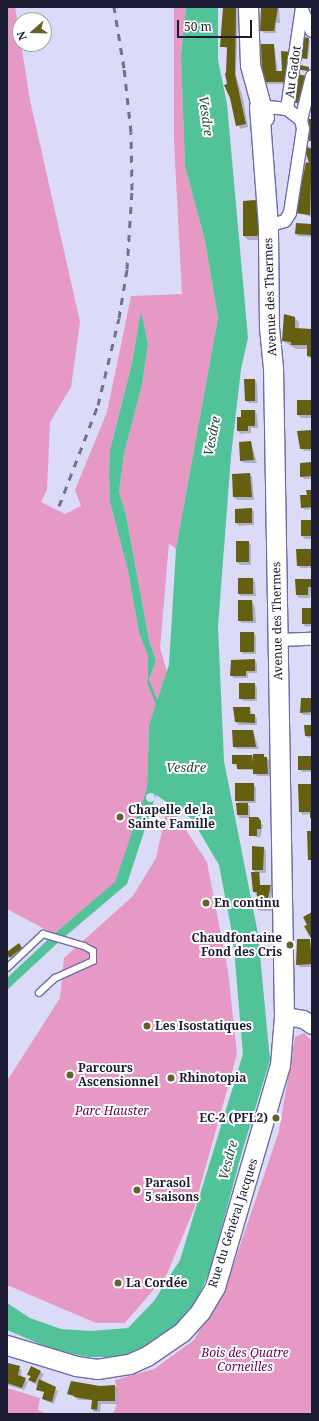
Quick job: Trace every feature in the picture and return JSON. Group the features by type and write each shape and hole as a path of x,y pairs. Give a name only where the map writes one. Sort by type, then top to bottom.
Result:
{"main road":[{"name":"Avenue des Thermes","path":"248,7 250,65 260,106 269,126 276,180 268,226 278,640 284,1016 280,1065 274,1087"},
{"name":"Rue du Général Jacques","path":"7,1345 68,1364 97,1369 129,1364 160,1348 182,1332 200,1312 214,1287 274,1087"}],"street":[{"name":"Au Gadot","path":"302,9 312,31"},
{"name":"Au Gadot","path":"287,109 302,9"},
{"name":"Au Gadot","path":"301,120 312,76"},
{"path":"260,106 287,109 301,120"},
{"name":"Avenue des Thermes","path":"268,226 285,221 290,213 303,129 301,120"},
{"path":"278,640 312,639"},
{"path":"284,1016 303,1019 312,1025"}],"lane":[{"path":"7,968 43,934 84,946 93,951 92,961 55,978 39,993"}],"green space":[{"path":"7,7 15,7 16,12 12,12 12,52 22,52 30,100 80,322 71,387 50,422 47,490 41,502 65,514 81,506 75,490 107,412 131,296 182,294 174,140 174,7 186,7 181,55 185,166 205,241 218,318 176,549 169,543 160,648 167,672 149,725 147,792 116,882 54,934 7,909","holes":["141,312 148,344 142,385 124,454 119,492 126,515 149,640 156,661 149,680 148,656 139,633 128,571 110,502 109,474 110,450 132,363"]},
{"name":"Parc Hauster","path":"168,803 207,862 228,971 237,1054 194,1209 167,1274 125,1323 96,1323 7,1285 7,1081 60,998 64,958 133,896 156,858"},
{"name":"Bois des Quatre Corneilles","path":"304,1033 312,1041 312,1414 109,1414 114,1412 118,1401 115,1380 154,1369 194,1340 229,1278 279,1131 295,1037"},
{"path":"7,1388 40,1398 38,1410 46,1414 7,1414"}],"water":[{"name":"Vesdre","path":"186,7 218,7 218,60 227,104 248,338 241,369 231,456 218,627 224,761 258,934 270,1060 242,1152 210,1271 192,1310 170,1331 142,1349 118,1357 88,1357 54,1350 7,1330 7,1303 30,1318 61,1329 91,1331 128,1328 154,1301 180,1260 243,1054 233,938 219,865 192,819 156,795 127,884 62,939 7,990 7,978 54,934 115,882 147,789 149,725 169,665 176,549 218,318 205,241 185,166 181,55"},
{"path":"141,311 148,344 142,385 124,454 119,492 126,515 149,640 156,661 148,682 148,656 139,633 128,571 110,502 109,474 110,450 132,363"}],"pier":[{"path":"148,793 152,793 154,797 152,801 148,801 146,799 146,795"}],"building":[{"path":"223,7 236,7 235,74 246,124 236,126 230,98 224,85 227,84 225,73 227,47 220,47"},
{"path":"261,7 278,7 274,31 260,31"},
{"path":"303,37 309,38 307,59 300,58"},
{"path":"261,44 274,44 276,71 282,71 281,51 292,52 289,82 262,82"},
{"path":"300,65 309,67 309,71 300,70"},
{"path":"297,74 307,76 302,104 292,102"},
{"path":"309,119 312,119 312,141 309,141"},
{"path":"303,145 312,149 310,215 295,213 306,162 309,163"},
{"path":"255,200 259,203 262,229 257,236 243,236 243,201"},
{"path":"296,223 312,224 312,235 295,234"},
{"path":"284,314 295,317 295,328 312,329 312,357 307,356 307,345 291,345 291,342 282,341"},
{"path":"244,379 255,379 255,401 245,401"},
{"path":"297,400 312,400 312,415 297,415"},
{"path":"241,410 255,410 255,426 248,426 248,431 237,431 237,417 241,417"},
{"path":"312,430 312,449 300,449 297,431"},
{"path":"251,441 254,460 240,461 239,442"},
{"path":"312,462 312,476 300,477 300,463"},
{"path":"250,473 252,497 233,497 232,474"},
{"path":"306,490 312,490 312,507 301,508 300,495 307,495"},
{"path":"252,508 252,523 235,523 235,509"},
{"path":"301,520 312,520 312,536 301,536"},
{"path":"236,541 249,541 249,562 236,562"},
{"path":"296,549 312,549 312,566 297,566"},
{"path":"238,578 253,578 253,594 238,594"},
{"path":"295,579 312,579 312,587 308,587 308,595 296,595"},
{"path":"238,600 252,600 253,621 238,621"},
{"path":"302,608 312,608 312,624 302,624"},
{"path":"240,632 254,632 254,652 240,652"},
{"path":"255,659 255,671 246,671 246,676 230,676 231,660"},
{"path":"239,683 255,683 255,699 239,699"},
{"path":"301,698 312,698 312,712 300,713"},
{"path":"233,707 250,707 250,714 255,714 255,723 235,722"},
{"path":"304,725 312,725 312,736 305,736"},
{"path":"232,730 253,730 256,747 233,747"},
{"path":"253,754 264,754 264,757 267,757 268,774 253,774 253,769 237,769 237,764 232,764 232,755 252,755 253,764"},
{"path":"298,756 312,756 312,770 298,770"},
{"path":"235,783 254,783 254,801 235,801"},
{"path":"298,784 312,784 312,818 310,818 310,812 299,812"},
{"path":"236,803 248,803 248,815 237,815"},
{"name":"Chapelle de la Sainte Famille","path":"118,815 123,815 122,819 118,819"},
{"path":"249,817 258,817 261,821 261,829 257,829 257,836 249,836"},
{"path":"307,831 312,831 312,860 308,860"},
{"path":"252,846 264,847 263,870 252,870"},
{"path":"251,872 259,872 260,885 271,885 267,902 271,902 271,908 256,908 257,892 253,892"},
{"name":"En continu","path":"204,901 208,901 208,905 204,905"},
{"path":"312,912 312,940 304,926 307,925 303,917"},
{"path":"297,939 310,939 312,964 296,965"},
{"path":"19,943 22,948 9,958 7,952"},
{"name":"EC-2 (PFL2)","path":"275,1114 279,1115 278,1121 274,1120"},
{"path":"8,1363 20,1366 18,1375 26,1378 22,1388 7,1383"},
{"path":"31,1366 41,1371 35,1383 28,1380 31,1376 27,1375"},
{"path":"39,1379 56,1387 52,1402 42,1399 44,1392 36,1390"},
{"path":"71,1381 100,1386 115,1385 115,1401 98,1401 97,1410 91,1409 92,1400 74,1397 75,1390 74,1396 67,1394"}],"waterway":[{"path":"148,682 157,704"}],"railway":[{"path":"59,506 98,405 119,318 127,269 132,190 131,132 124,68 114,7"}],"place":[{"name":"Chapelle de la Sainte Famille","path":"120,817"},
{"name":"En continu","path":"206,903"},
{"name":"Chaudfontaine Fond des Cris","path":"290,945"},
{"name":"Les Isostatiques","path":"147,1026"},
{"name":"Parcours Ascensionnel","path":"70,1075"},
{"name":"Rhinotopia","path":"171,1078"},
{"name":"EC-2 (PFL2)","path":"276,1118"},
{"name":"Parasol 5 saisons","path":"137,1190"},
{"name":"La Cordée","path":"118,1283"}]}
